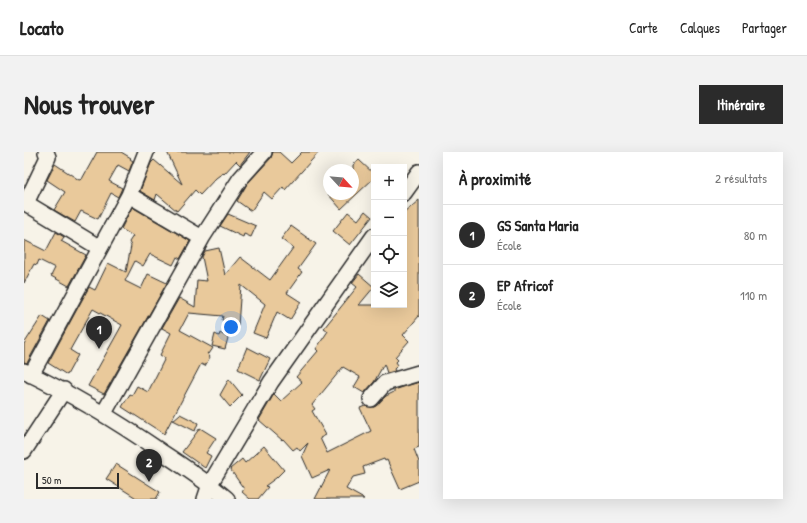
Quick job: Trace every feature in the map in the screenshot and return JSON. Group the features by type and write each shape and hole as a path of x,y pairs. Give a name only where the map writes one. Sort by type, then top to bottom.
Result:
{"street":[{"path":"46,152 48,157 25,202 100,248"},
{"path":"146,152 129,195 27,373 64,390 104,413 210,484 227,499"},
{"path":"104,413 202,238 240,179 264,152"},
{"path":"407,190 419,172"},
{"path":"129,195 202,238"},
{"path":"205,499 210,484 271,382 371,240"},
{"path":"371,399 385,383 419,372"},
{"path":"24,452 64,390"}],"building":[{"path":"97,152 121,152 133,161 129,171 118,165 109,181 122,188 118,197 111,193 98,219 81,211 75,222 54,210 65,192 47,180 55,164 79,180 82,179"},
{"path":"167,152 250,152 240,165 236,161 224,174 223,173 216,178 200,195 195,190 177,211 157,194 155,200 140,191 151,163 154,160 182,184"},
{"path":"273,152 279,152 291,163 302,152 319,152 285,190 283,187 272,199 264,192 251,211 237,201 247,184 271,158"},
{"path":"359,160 371,171 371,181 359,192 359,164 354,164"},
{"path":"333,200 351,200 341,209"},
{"path":"419,200 419,316 403,335 409,341 395,357 398,360 396,362 398,365 394,369 395,371 387,373 384,364 374,382 364,393 354,387 360,377 343,367 312,405 315,409 312,411 326,435 320,438 327,453 371,431 360,408 365,406 374,407 386,396 394,392 394,390 419,382 419,447 414,449 419,462 419,481 400,489 387,460 385,461 384,459 363,467 365,474 353,477 346,489 364,499 315,499 330,470 312,478 302,456 308,443 300,451 297,447 293,450 283,439 282,440 259,420 274,394 281,401 302,382 296,377 318,351 316,349 328,331 324,328 357,287 352,283 359,274 371,284 371,291 359,305 371,305 371,308 407,308 407,210"},
{"path":"132,207 190,241 180,259 177,257 173,265 150,254 143,266 135,261 125,281 141,289 148,274 167,283 104,394 88,386 122,325 93,309 70,350 78,355 67,375 48,363 89,287 95,290 108,263 126,272 131,246 129,242 133,236 121,229"},
{"path":"365,211 371,216 371,218 350,245 333,231 348,212 358,220"},
{"path":"228,214 256,226 251,237 244,234 243,237 220,226"},
{"path":"291,226 316,244 298,269 302,272 287,293 301,302 290,320 277,312 266,338 253,333 265,304 241,285 238,326 222,320 223,316 189,313 180,330 213,348 209,354 207,353 210,357 205,366 201,364 164,434 122,407 137,386 148,392 165,358 160,355 171,333 162,328 179,298 195,307 197,280 207,281 202,257 205,251 219,248 225,275 240,257 270,280 293,248 281,239"},
{"path":"56,232 64,237 61,241 86,255 69,286 51,276 55,268 39,260 37,265 34,264 24,283 24,240 46,251"},
{"path":"42,316 50,321 27,363 24,362 24,344"},
{"path":"220,333 228,338 225,349 212,346 215,334 219,336"},
{"path":"247,347 270,359 260,380 238,369"},
{"path":"229,379 242,395 230,407 220,395"},
{"path":"180,414 198,423 195,431 173,420"},
{"path":"200,428 216,438 206,453 211,456 205,468 182,452"},
{"path":"264,446 284,470 265,486 268,487 258,499 250,499 242,492 244,489 230,469 242,459 245,463"},
{"path":"116,464 160,492 156,499 138,499 106,479"}],"place":[{"name":"GS Santa Maria","path":"99,349"},
{"name":"EP Africof","path":"149,482"}]}
